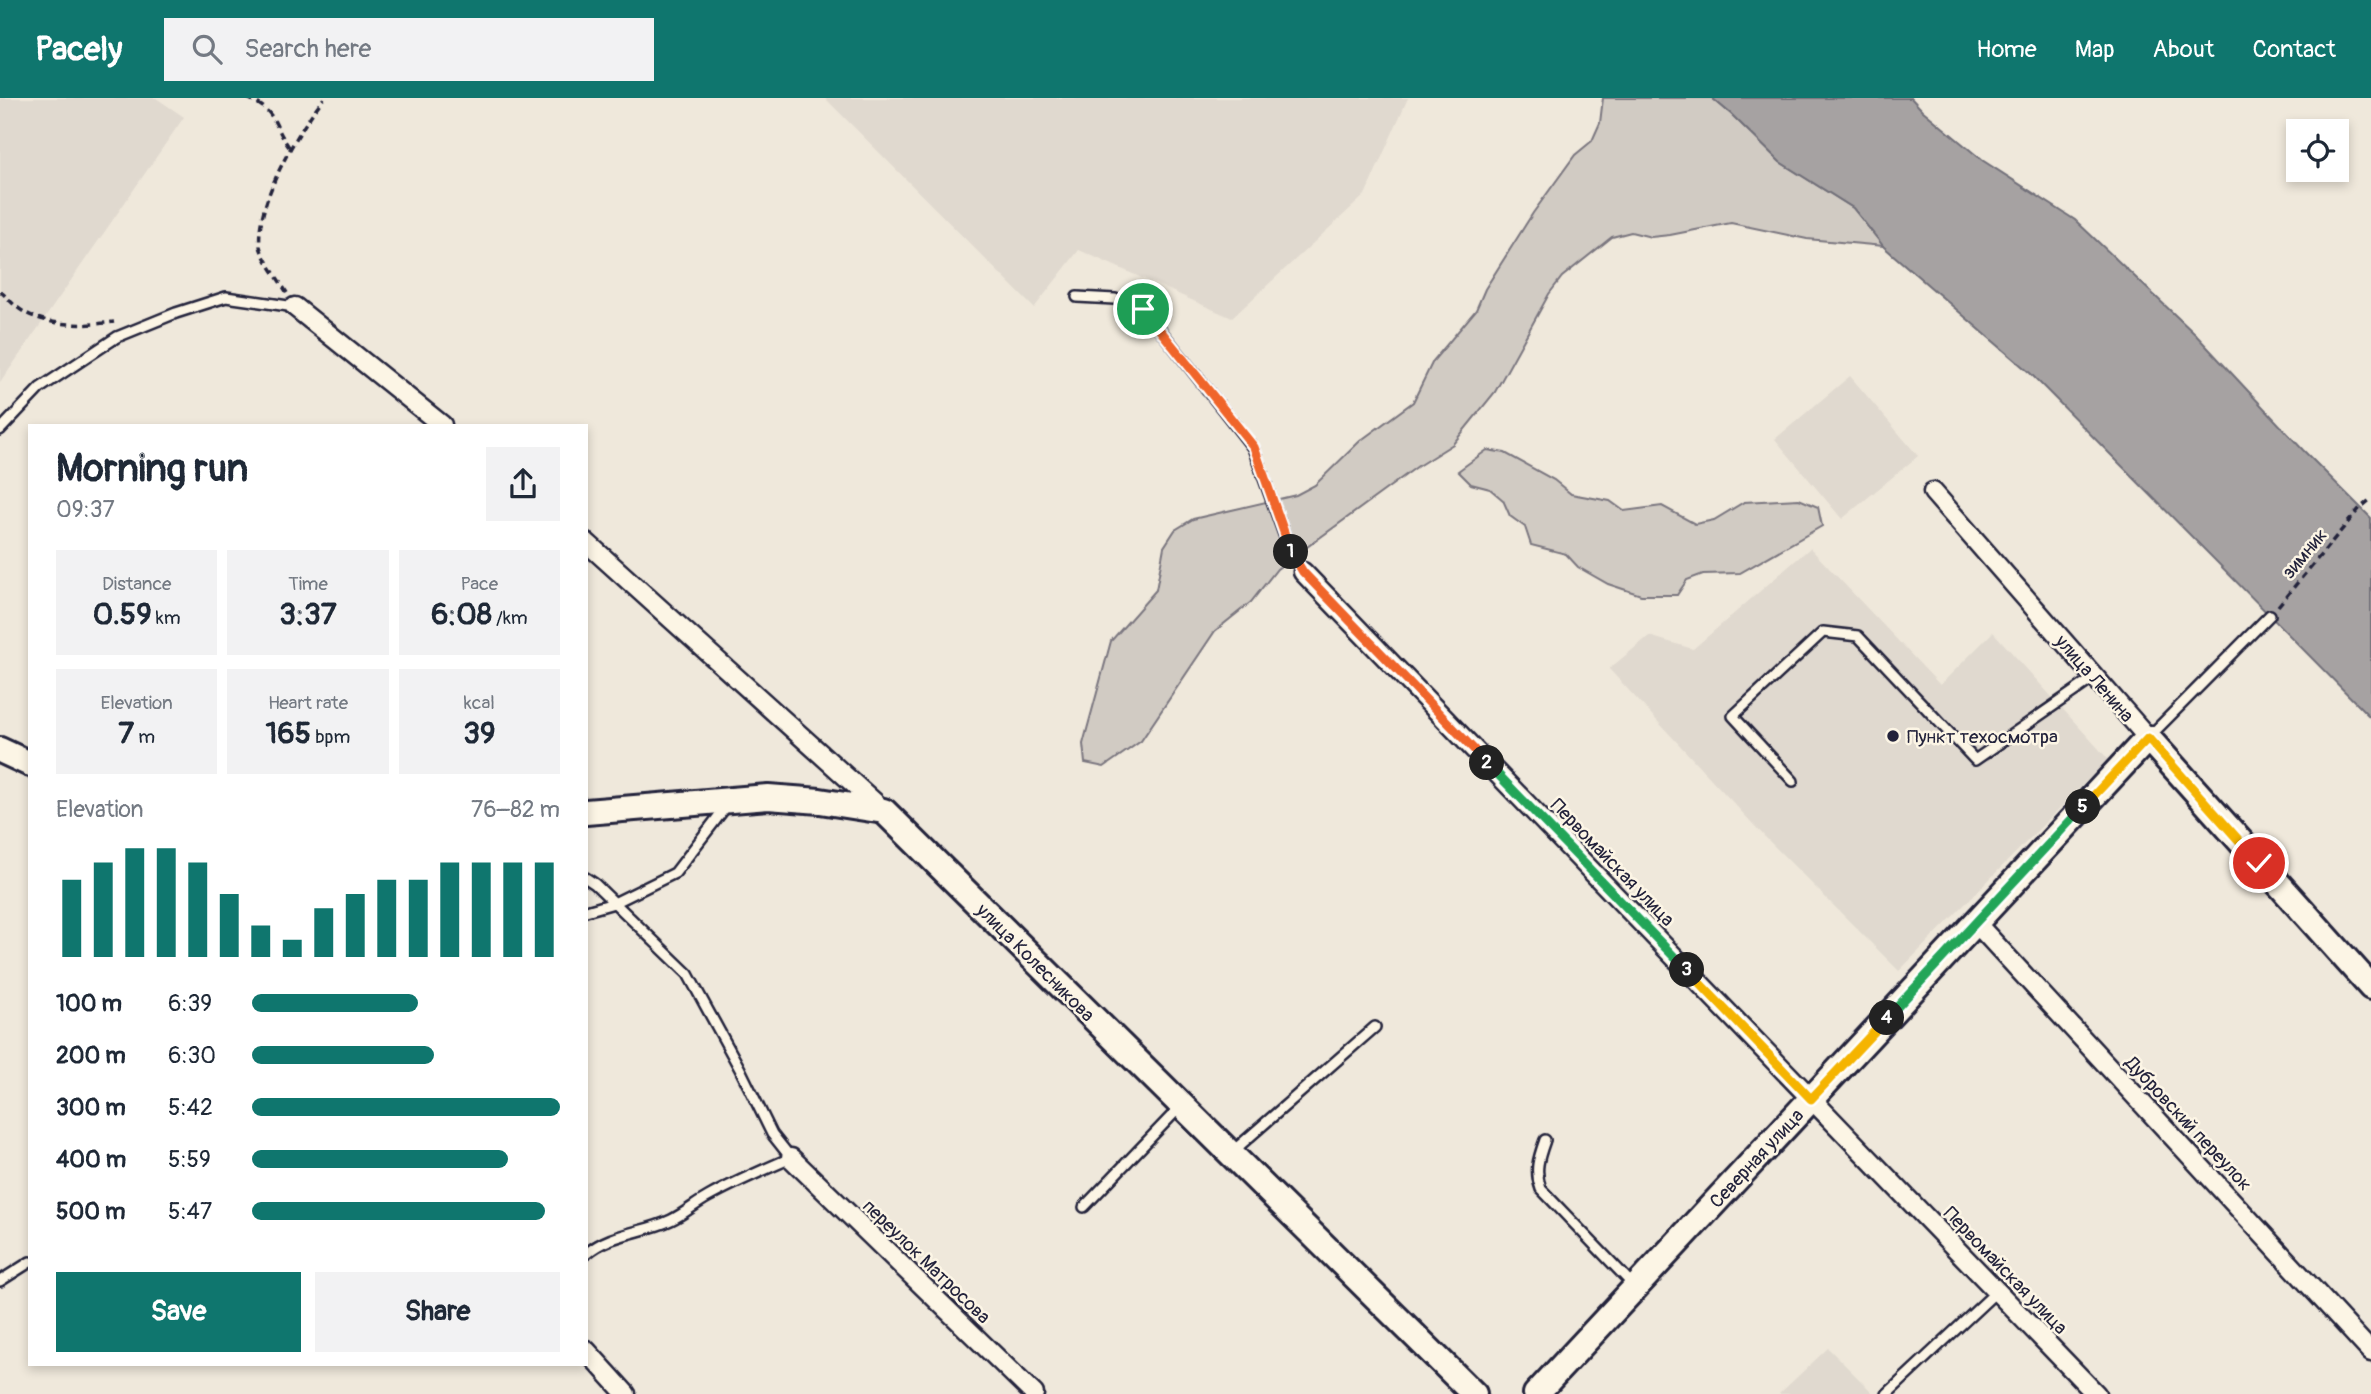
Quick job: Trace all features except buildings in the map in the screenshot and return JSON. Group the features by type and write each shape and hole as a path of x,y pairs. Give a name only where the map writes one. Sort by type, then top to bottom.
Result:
{"street":[{"path":"295,307 441,424"},
{"name":"улица Ленина","path":"1933,492 2371,987"},
{"name":"улица Колесникова","path":"588,544 884,811 1474,1394"},
{"name":"Первомайская улица","path":"1303,572 2096,1394"},
{"name":"Северная улица","path":"1535,1394 2148,738"},
{"path":"0,750 28,763"},
{"path":"588,812 768,797 820,801 884,811"},
{"name":"Дубровский переулок","path":"1976,923 2371,1352"},
{"name":"переулок Матросова","path":"791,1158 1034,1394"},
{"path":"588,1352 626,1394"}],"lane":[{"path":"0,430 40,388 117,337 176,313 226,297 295,307"},
{"path":"1077,297 1115,299 1143,309 1254,447 1290,551 1303,572"},
{"path":"2148,738 2270,615"},
{"path":"1793,781 1733,716 1823,632 1858,636 1975,760 2095,677"},
{"path":"588,910 614,902 675,873 730,800"},
{"path":"588,880 688,974 772,1134 791,1158 705,1198 671,1220 634,1230 588,1252"},
{"path":"1230,1153 1375,1027"},
{"path":"1084,1207 1182,1105"},
{"path":"1545,1139 1537,1165 1537,1178 1541,1189 1635,1287"},
{"path":"0,1281 28,1263"},
{"path":"1887,1394 1997,1291"}],"path":[{"path":"247,98 268,110 290,148"},
{"path":"295,307 260,248 265,206 290,148 324,98"},
{"path":"0,291 22,310 54,322 71,324 118,321"},
{"name":"зимник","path":"2270,615 2360,508 2371,499"}],"shaded area":[{"path":"0,98 156,98 184,117 0,383"},
{"path":"825,98 1408,98 1365,195 1232,318 1079,250 1034,308"},
{"path":"1603,98 1712,98 1780,162 1853,208 1884,246 1807,239 1731,223 1670,235 1651,237 1631,232 1612,237 1562,277 1549,294 1495,392 1453,444 1418,466 1277,569 1251,602 1215,631 1141,741 1104,767 1085,763 1083,744 1111,641 1156,590 1164,547 1175,530 1193,519 1296,495 1315,485 1360,441 1413,402 1433,361 1476,310 1485,289 1533,213 1575,155 1592,141 1600,123"},
{"path":"1712,98 1911,98 1982,160 2075,220 2195,334 2303,450 2371,518 2371,718 2030,373 1884,247 1853,208 1780,162"},
{"path":"1850,376 1918,456 1842,519 1775,439"},
{"path":"1487,450 1505,453 1554,480 1571,494 1610,501 1624,511 1662,506 1695,524 1714,520 1744,502 1799,499 1818,507 1822,526 1740,573 1703,574 1687,580 1677,595 1641,595 1608,584 1578,567 1566,554 1531,545 1525,527 1510,516 1503,500 1490,489 1471,484 1458,471"},
{"path":"1810,548 1940,685 1993,632 2108,759 1899,971 1765,837 1609,669 1649,636 1693,649"},
{"path":"1828,1348 1874,1394 1779,1394"}],"place":[{"name":"Пункт техосмотра","path":"1893,736"}],"route":[{"path":"1143,309 1254,447 1280,526 1290,551 1303,572 1811,1099 2148,738 2259,863"}]}
